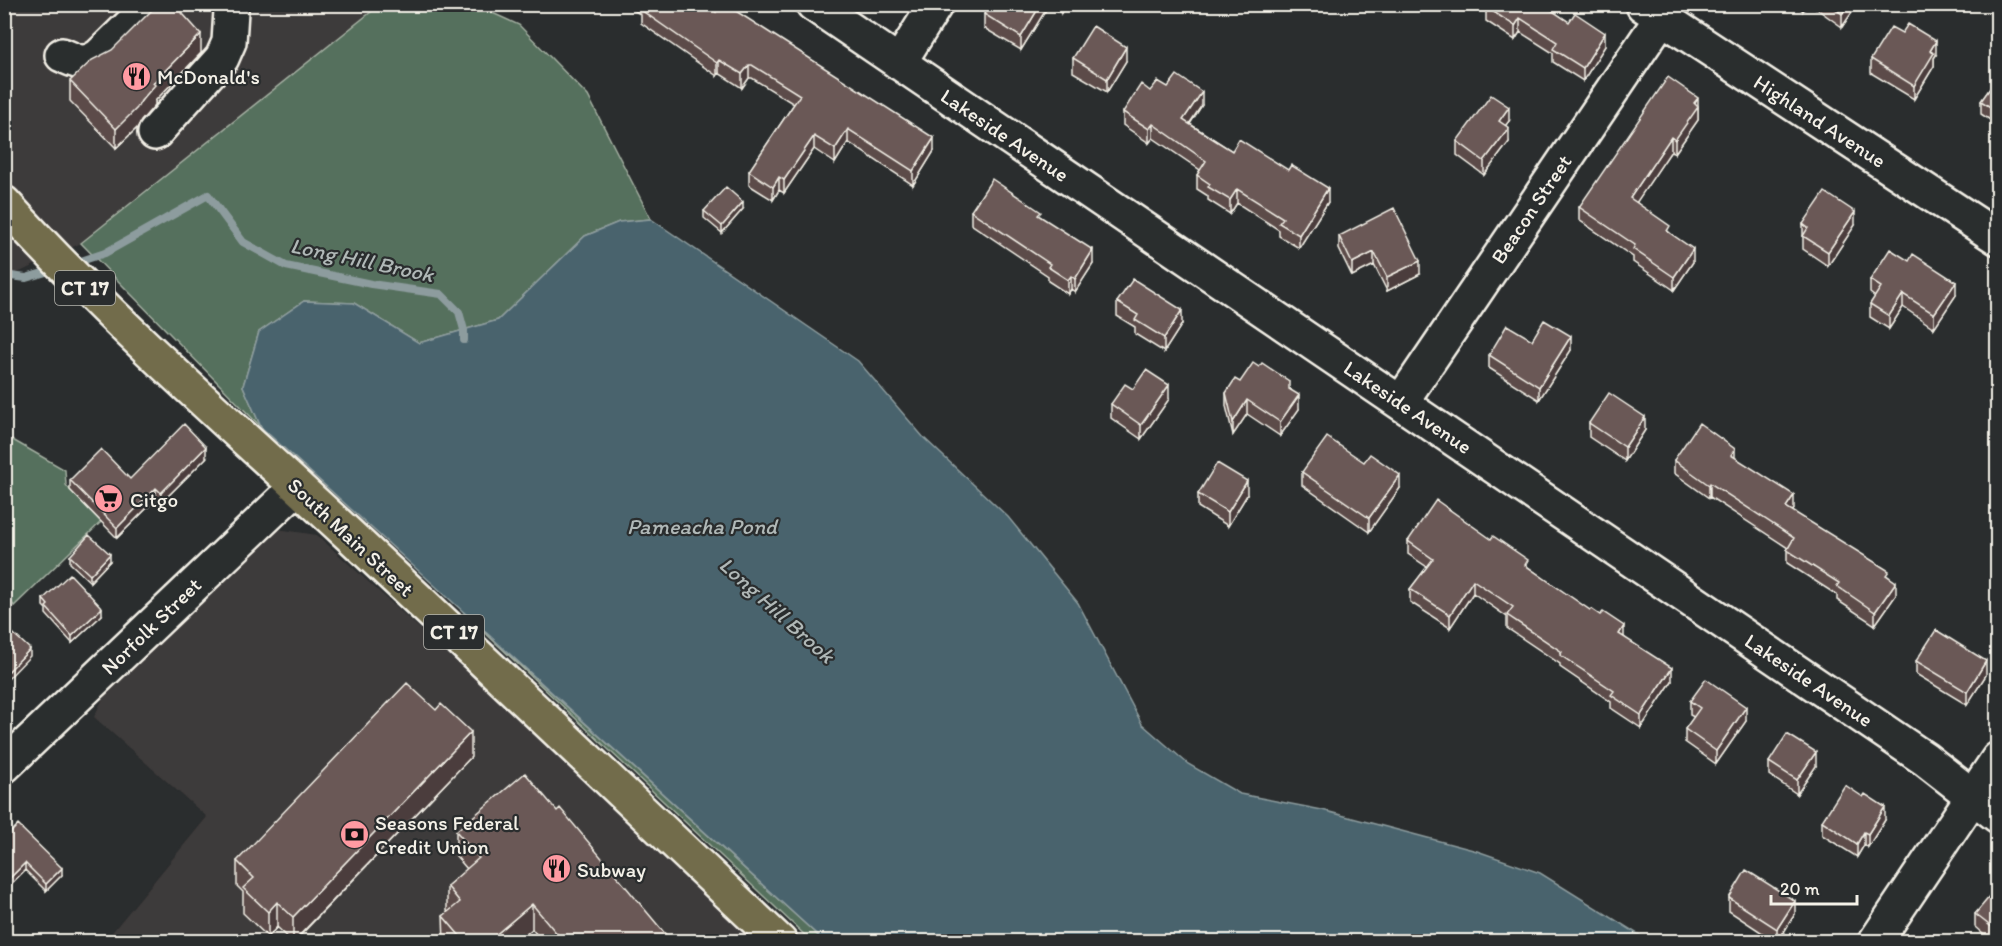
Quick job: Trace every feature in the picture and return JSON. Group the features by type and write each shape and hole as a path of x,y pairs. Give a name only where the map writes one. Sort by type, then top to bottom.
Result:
{"main road":[{"name":"South Main Street","path":"4,203 46,249 124,327 459,637 780,942"}],"street":[{"path":"62,55 89,63 152,4"},
{"path":"222,58 229,42 231,11 229,4"},
{"path":"155,133 222,58 246,24 252,4"},
{"name":"Lakeside Avenue","path":"813,4 1925,759 1985,805"},
{"path":"899,63 936,4"},
{"name":"Highland Avenue","path":"1653,11 1998,238"},
{"name":"Beacon Street","path":"1401,402 1653,11"},
{"name":"Norfolk Street","path":"4,766 297,487"},
{"path":"1875,942 1985,805 1998,759"}],"shaded area":[{"path":"5,5 381,5 81,243 5,279"},
{"path":"277,529 317,535 542,740 755,941 105,941 207,817 94,717 106,692"}],"green space":[{"path":"381,4 475,5 519,25 588,96 651,219 619,222 585,236 498,320 419,343 354,303 304,301 259,332 243,386 261,427 81,243"},
{"path":"4,435 65,470 66,485 101,522 14,606 5,594"},
{"path":"463,612 824,941 811,941"}],"water":[{"name":"Pameacha Pond","path":"651,219 858,361 924,438 1008,517 1078,603 1142,724 1188,764 1240,794 1322,810 1477,851 1540,873 1649,941 824,941 261,427 243,386 259,332 304,301 354,303 419,343 498,320 585,236 619,222"}],"building":[{"name":"McDonald's","path":"158,4 174,4 201,34 153,83 155,85 137,108 116,129 70,81 92,60 112,50"},
{"path":"645,4 705,4 716,12 720,4 725,4 934,138 913,171 848,129 835,149 814,136 784,180 779,177 773,187 749,171 800,95 752,65 749,65 742,74 719,60 717,63 641,10"},
{"path":"990,4 1041,4 1021,37 984,14"},
{"path":"1488,4 1542,4 1569,22 1575,13 1605,33 1583,68 1553,49 1557,42 1520,18 1515,26 1486,7"},
{"path":"1829,4 1849,4 1842,14"},
{"path":"1908,24 1936,41 1930,51 1934,53 1914,86 1871,59 1891,27 1902,33"},
{"path":"1093,26 1126,47 1107,79 1073,58"},
{"path":"1177,75 1202,92 1183,120 1232,151 1239,139 1288,170 1291,165 1328,188 1299,235 1279,223 1283,218 1237,189 1230,200 1208,187 1210,184 1197,175 1206,161 1153,124 1149,129 1123,112 1141,84 1150,91 1158,81 1168,87"},
{"path":"1668,77 1698,98 1694,103 1698,107 1675,140 1671,137 1630,198 1670,226 1667,231 1693,249 1674,277 1633,249 1635,245 1579,207"},
{"path":"1998,77 1998,112 1981,101"},
{"path":"1491,95 1509,107 1499,121 1509,128 1484,161 1457,141"},
{"path":"992,179 1041,212 1038,215 1093,250 1075,279 1071,276 1068,280 1048,267 1050,264 971,211"},
{"path":"726,187 743,202 722,226 704,211"},
{"path":"1825,192 1855,212 1828,252 1803,236 1808,228 1803,224"},
{"path":"1394,208 1420,261 1387,277 1374,252 1352,263 1339,236"},
{"path":"1890,249 1909,261 1913,254 1956,282 1934,314 1903,294 1889,316 1870,304 1881,287 1870,280"},
{"path":"1133,279 1182,310 1164,338 1135,320 1138,315 1117,302"},
{"path":"1544,320 1571,336 1539,387 1489,355 1507,325 1532,340"},
{"path":"1253,363 1259,367 1262,363 1289,381 1289,389 1299,395 1280,422 1247,400 1233,422 1226,393 1235,379 1240,382"},
{"path":"1146,370 1169,385 1141,425 1111,404 1125,384 1133,389"},
{"path":"1998,378 1998,395 1990,390"},
{"path":"1609,393 1645,417 1625,447 1589,423"},
{"path":"1699,423 1735,449 1731,455 1794,495 1786,507 1889,571 1886,575 1896,582 1875,612 1837,586 1839,583 1787,550 1794,538 1710,483 1709,485 1674,460"},
{"path":"184,424 206,447 161,493 156,488 117,528 70,480 101,449 130,479"},
{"path":"1327,437 1364,462 1370,454 1400,475 1369,518 1302,472"},
{"path":"1217,463 1247,481 1228,512 1198,494"},
{"path":"1436,500 1491,539 1493,536 1528,560 1525,565 1590,610 1600,615 1603,612 1624,626 1619,634 1672,668 1641,715 1611,695 1614,691 1560,655 1562,652 1507,615 1513,607 1473,580 1450,615 1410,589 1433,559 1408,541"},
{"path":"89,535 110,554 90,575 70,556"},
{"path":"1998,560 1998,570 1993,567"},
{"path":"70,574 102,608 72,636 46,607 48,605 43,599"},
{"path":"4,626 30,649 4,676"},
{"path":"1936,630 1986,661 1967,692 1916,661"},
{"path":"1706,679 1746,707 1716,751 1685,729 1700,708 1690,701"},
{"path":"407,683 436,710 441,704 471,732 293,917 277,902 268,912 243,888 254,878 237,861"},
{"path":"1787,734 1816,752 1797,780 1769,762"},
{"path":"525,773 557,811 560,808 672,942 564,942 532,904 487,942 465,942 443,916 460,902 447,886 479,858 456,831"},
{"path":"1845,785 1863,797 1865,794 1885,807 1868,834 1864,832 1857,844 1822,821"},
{"path":"18,825 62,868 46,884 25,863 4,884 4,839"},
{"path":"1746,870 1795,901 1777,929 1729,898"},
{"path":"1998,893 1998,932 1975,914 1991,895"}],"waterway":[{"name":"Long Hill Brook","path":"72,264 105,253 208,195 243,242 286,266 371,284 441,294 459,312 464,340"},
{"name":"Long Hill Brook","path":"4,275 26,278 56,269"}],"place":[{"name":"McDonald's","path":"136,76"},
{"name":"Citgo","path":"109,499"},
{"name":"Seasons Federal Credit Union","path":"354,834"},
{"name":"Subway","path":"556,869"}]}
